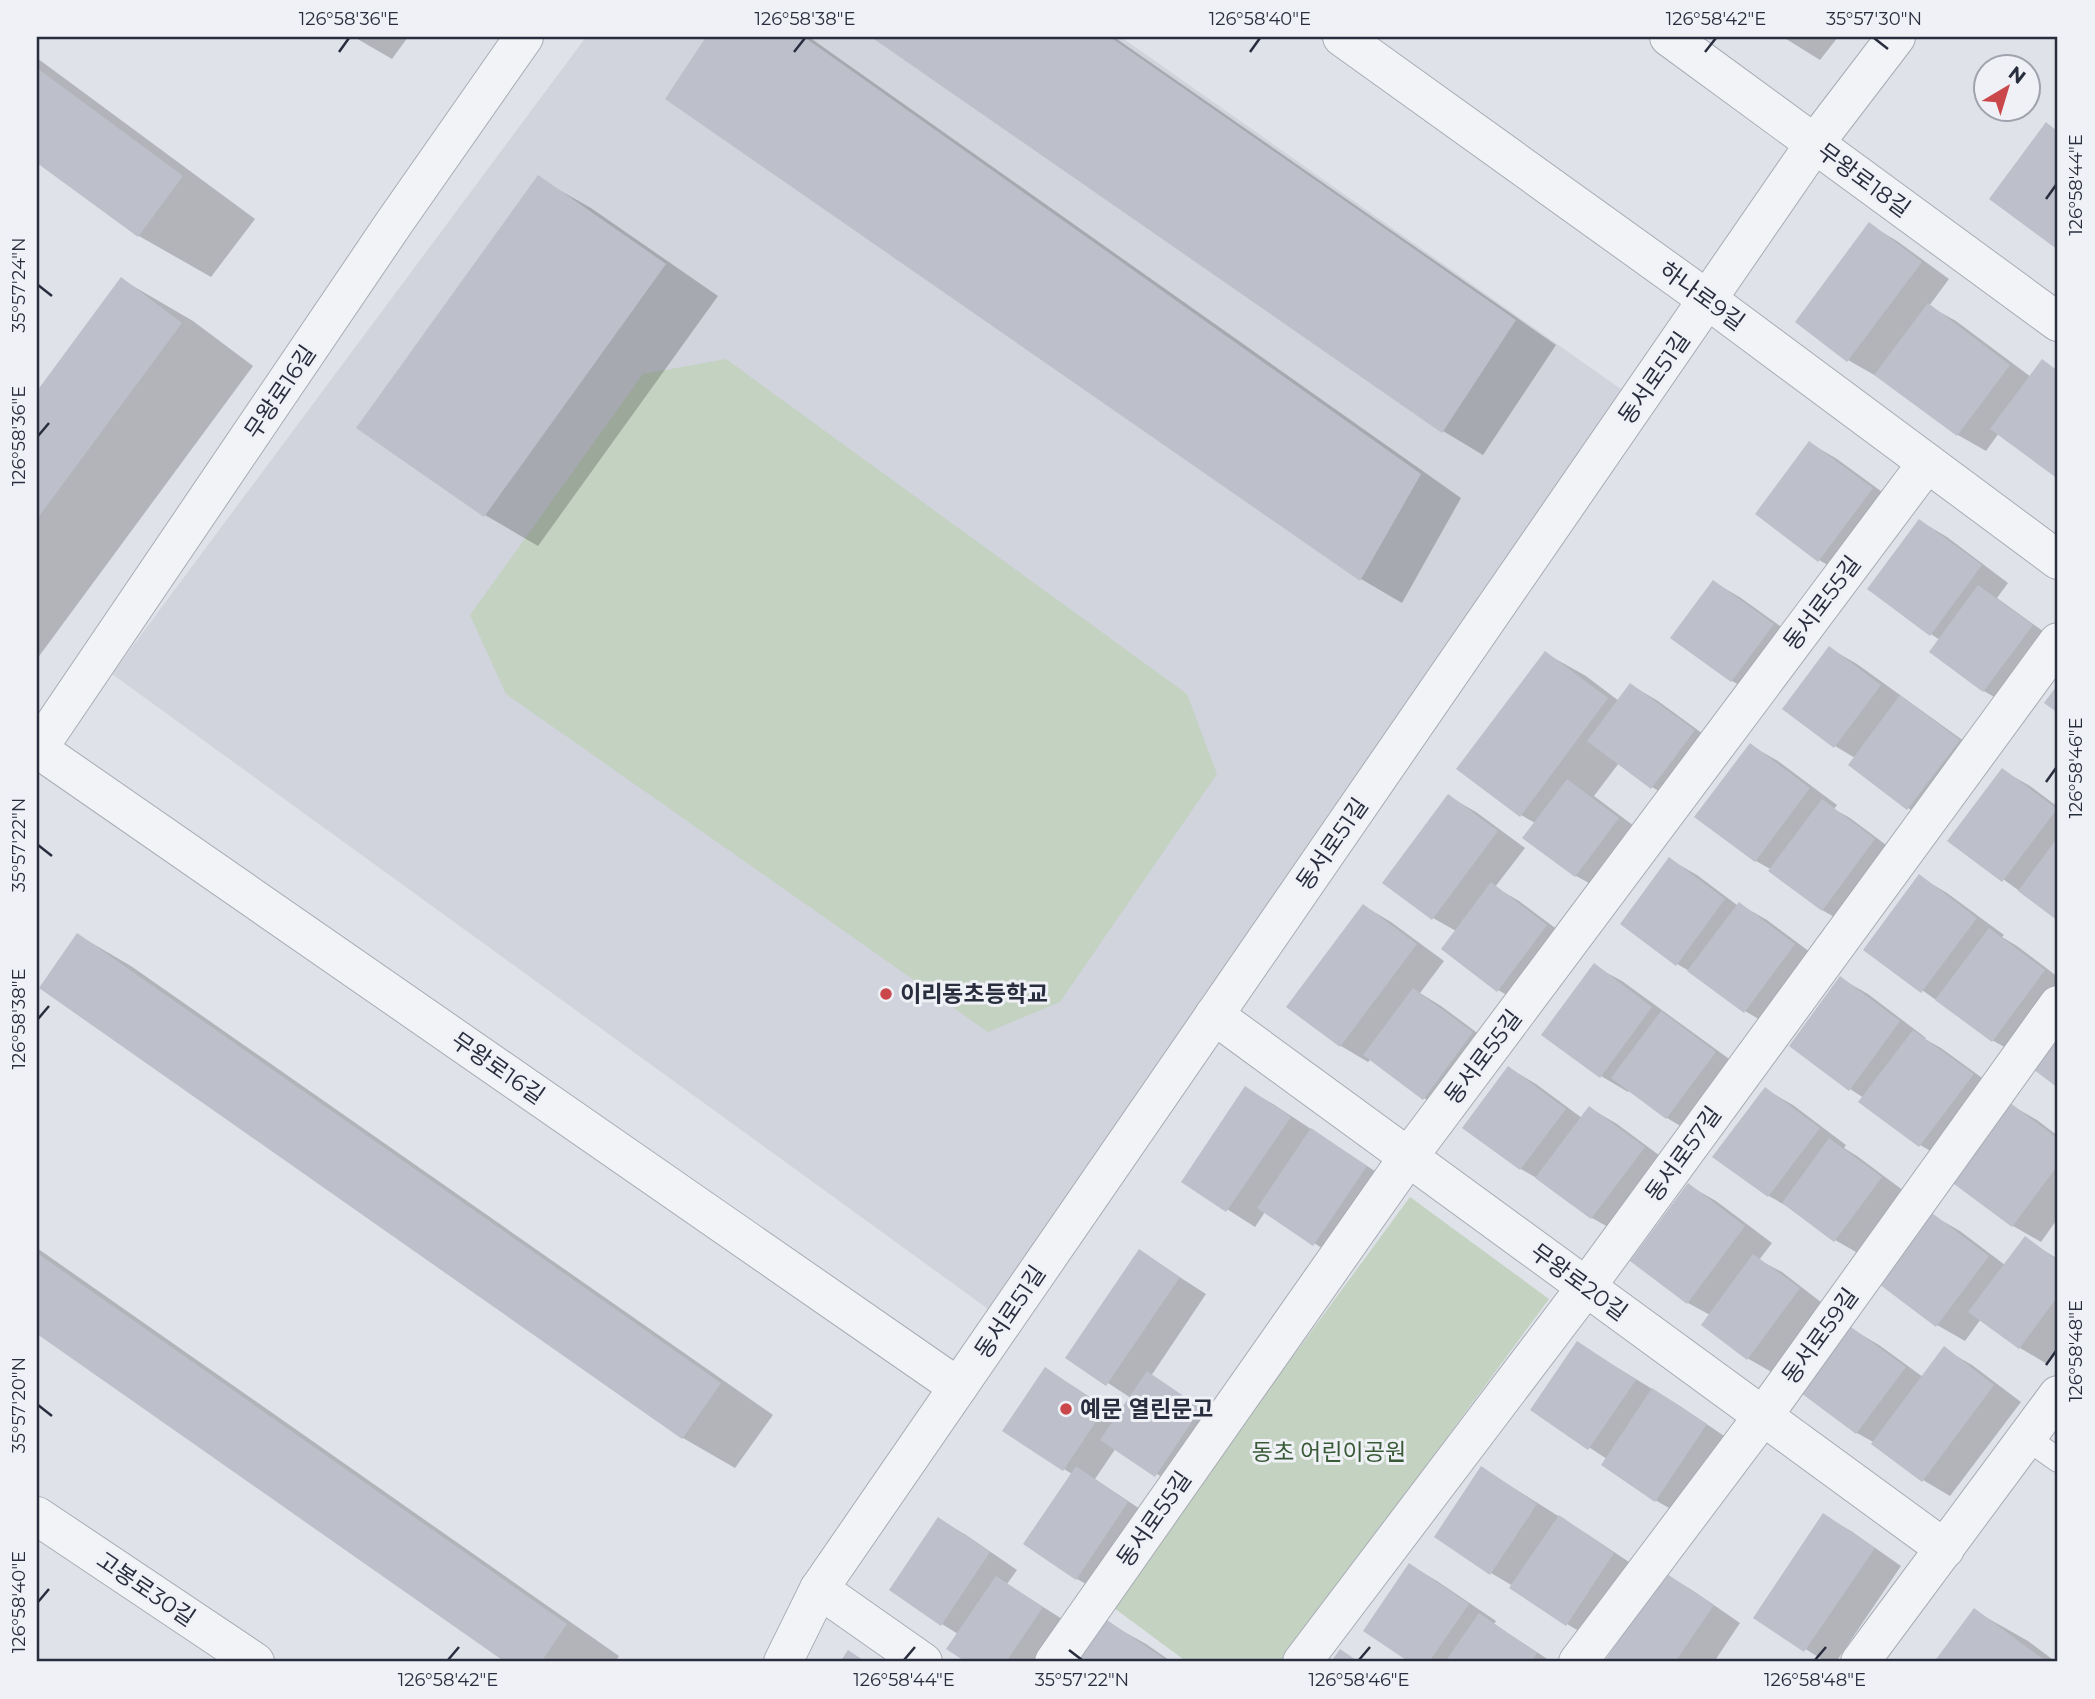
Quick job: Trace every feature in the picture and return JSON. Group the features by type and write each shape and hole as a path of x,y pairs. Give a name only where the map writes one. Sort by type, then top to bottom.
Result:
{"street":[{"name":"무왕로16길","path":"524,37 386,235 37,749 958,1387"},
{"name":"하나로9길","path":"1342,37 1708,300 2058,560"},
{"name":"무왕로18길","path":"1669,37 2058,323"},
{"name":"동서로51길","path":"783,1662 819,1589 1815,144 1896,37"},
{"name":"동서로55길","path":"1054,1662 1409,1156 1927,463"},
{"name":"동서로57길","path":"1302,1662 1586,1287 2058,642"},
{"name":"동서로59길","path":"1578,1662 1763,1416 2058,1005"},
{"name":"무왕로20길","path":"1214,1015 1945,1549"},
{"path":"1860,1662 2058,1395"},
{"name":"고봉로30길","path":"37,1516 255,1662"},
{"path":"819,1589 923,1662"}],"lane":[{"path":"2027,1438 2058,1460"}],"shaded area":[{"name":"이리동초등학교","path":"586,37 1121,37 1635,399 995,1314 112,674"}],"green space":[{"path":"726,359 1187,694 1217,774 1060,1002 988,1032 506,694 470,615 643,374"},
{"name":"동초 어린이공원","path":"1410,1197 1549,1299 1281,1662 1187,1662 1110,1605"}],"building":[{"path":"706,37 804,37 1421,474 1360,581 665,99"},
{"path":"871,37 1110,37 1516,320 1442,433"},
{"path":"37,68 183,176 138,237 37,163"},
{"path":"2046,122 2058,132 2058,250 1989,199"},
{"path":"538,175 666,264 484,517 356,428"},
{"path":"1869,222 1922,262 1847,362 1795,322"},
{"path":"121,277 182,323 37,519 37,391"},
{"path":"1928,303 2010,365 1957,436 1874,375"},
{"path":"2042,359 2058,371 2058,479 1990,429"},
{"path":"1809,441 1873,488 1818,562 1755,514"},
{"path":"1919,519 1982,565 1930,636 1867,589"},
{"path":"1713,580 1774,624 1731,682 1670,638"},
{"path":"1978,585 2033,625 1983,692 1929,652"},
{"path":"1829,646 1881,685 1834,748 1782,709"},
{"path":"1545,651 1608,698 1520,817 1456,769"},
{"path":"1630,683 1695,730 1651,789 1587,741"},
{"path":"2058,684 2058,713 2044,703"},
{"path":"1900,695 1960,740 1907,810 1848,765"},
{"path":"1750,743 1810,788 1755,862 1694,817"},
{"path":"2002,768 2057,809 2002,882 1947,841"},
{"path":"1567,779 1619,818 1575,877 1522,838"},
{"path":"1448,794 1498,831 1432,920 1382,883"},
{"path":"1822,799 1875,839 1822,911 1768,871"},
{"path":"2058,837 2058,921 2018,891"},
{"path":"1669,857 1725,899 1676,966 1620,924"},
{"path":"1919,874 1977,918 1921,993 1863,950"},
{"path":"1491,882 1547,925 1497,992 1441,949"},
{"path":"1739,902 1795,944 1744,1013 1687,971"},
{"path":"1363,904 1417,944 1340,1047 1286,1007"},
{"path":"1989,928 2045,970 1992,1042 1935,1000"},
{"path":"77,933 721,1383 682,1439 39,988"},
{"path":"1594,963 1652,1007 1600,1078 1541,1035"},
{"path":"1840,976 1900,1021 1849,1091 1789,1046"},
{"path":"1413,988 1473,1032 1423,1100 1363,1055"},
{"path":"1661,1011 1716,1052 1666,1119 1611,1078"},
{"path":"1913,1030 1974,1074 1919,1147 1858,1102"},
{"path":"2058,1035 2058,1088 2033,1069"},
{"path":"1508,1066 1566,1109 1520,1170 1462,1128"},
{"path":"1245,1086 1291,1117 1226,1212 1181,1182"},
{"path":"1765,1087 1820,1128 1768,1197 1712,1157"},
{"path":"2009,1102 2058,1139 2058,1165 2012,1227 1950,1181"},
{"path":"1589,1106 1645,1147 1591,1219 1535,1178"},
{"path":"1311,1128 1367,1166 1313,1246 1257,1208"},
{"path":"1829,1138 1882,1177 1834,1242 1782,1203"},
{"path":"1688,1183 1745,1226 1687,1304 1630,1261"},
{"path":"1932,1213 1989,1256 1936,1327 1879,1284"},
{"path":"2025,1236 2058,1261 2058,1296 2019,1349 1968,1312"},
{"path":"1139,1249 1180,1277 1106,1386 1065,1358"},
{"path":"37,1253 567,1624 541,1662 505,1662 37,1334"},
{"path":"1753,1254 1800,1288 1747,1360 1701,1325"},
{"path":"1851,1327 1906,1367 1856,1434 1801,1393"},
{"path":"1577,1341 1636,1380 1588,1450 1530,1410"},
{"path":"1944,1346 1994,1385 1922,1482 1871,1444"},
{"path":"1045,1367 1105,1408 1063,1471 1002,1431"},
{"path":"1147,1371 1201,1408 1155,1477 1100,1440"},
{"path":"1652,1388 1707,1424 1655,1502 1601,1465"},
{"path":"1076,1466 1128,1502 1076,1580 1023,1544"},
{"path":"1481,1466 1537,1504 1490,1575 1434,1537"},
{"path":"1823,1513 1875,1548 1804,1652 1753,1618"},
{"path":"1559,1515 1614,1553 1566,1626 1509,1588"},
{"path":"938,1517 990,1552 941,1626 889,1590"},
{"path":"1409,1563 1469,1604 1429,1662 1409,1662 1363,1631"},
{"path":"1664,1572 1714,1605 1675,1662 1604,1662"},
{"path":"996,1576 1043,1607 1006,1662 966,1662 946,1649"},
{"path":"1974,1608 2047,1662 1934,1662"},
{"path":"1479,1613 1537,1653 1531,1662 1445,1662"},
{"path":"1104,1618 1169,1662 1075,1662"},
{"path":"1340,1649 1359,1662 1331,1662"},
{"path":"848,1650 866,1662 840,1662"}],"place":[{"name":"이리동초등학교","path":"886,994"},
{"name":"예문 열린문고","path":"1066,1409"}]}
